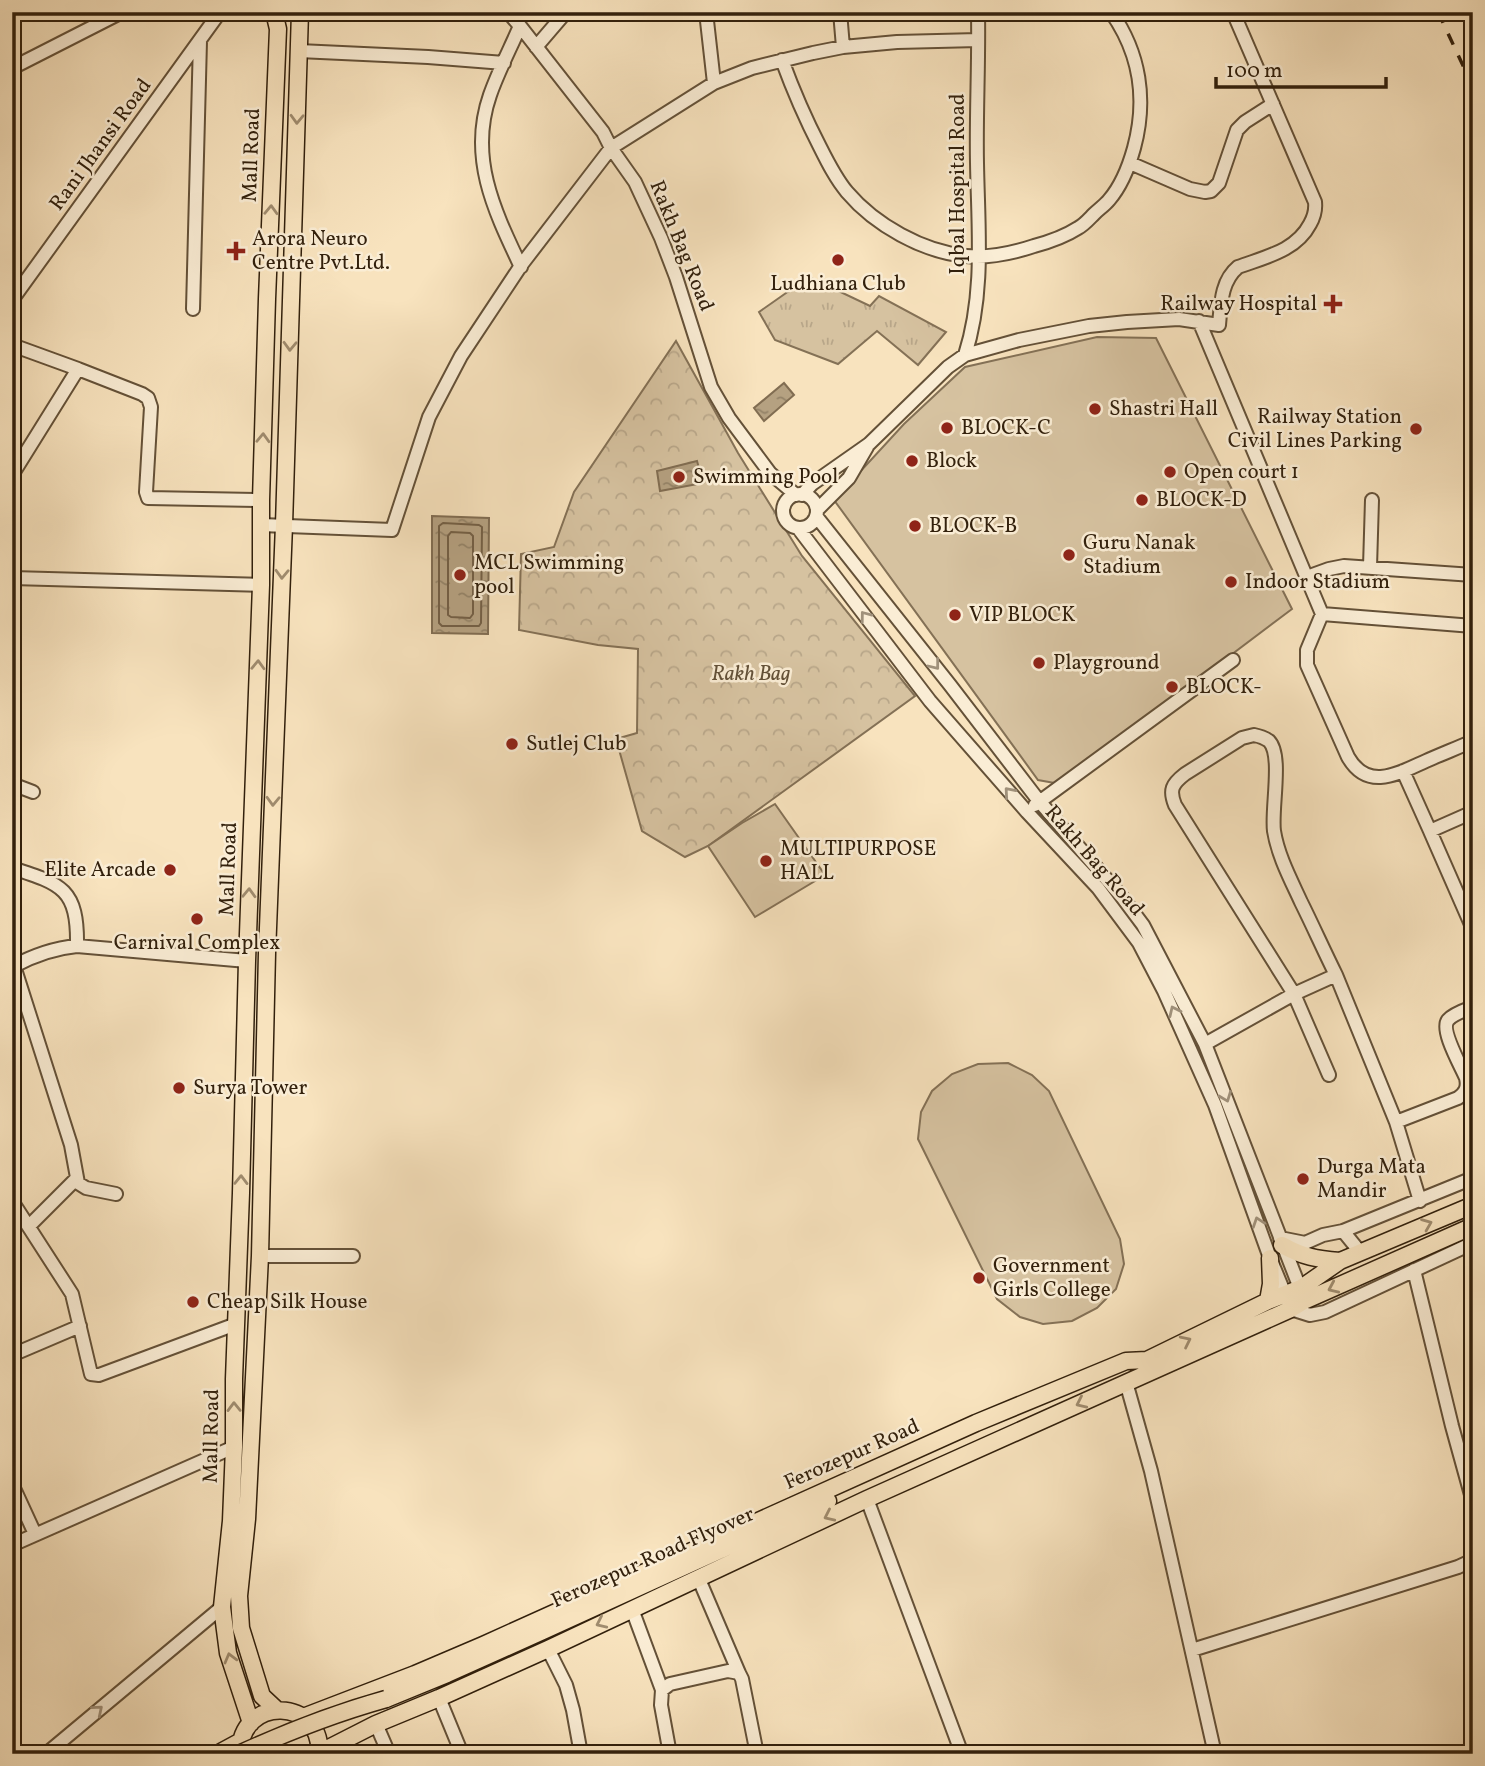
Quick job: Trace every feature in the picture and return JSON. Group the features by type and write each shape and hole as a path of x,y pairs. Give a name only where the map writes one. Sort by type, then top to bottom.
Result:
{"main road":[{"name":"Mall Road","path":"251,1723 228,1653 222,1606 231,1521 234,1447 233,1379 278,29 274,12"},
{"name":"Mall Road","path":"277,1710 262,1696 241,1628 239,1596 247,1519 260,1256 267,953 300,12"},
{"name":"Ferozepur Road","path":"240,1750 365,1705 380,1694 482,1645 976,1423 1126,1361 1147,1360 1268,1301 1297,1301 1340,1261 1473,1205"},
{"path":"319,1754 380,1722 548,1649 1127,1374 1473,1226"},
{"path":"1281,1241 1306,1257 1340,1261"},
{"path":"1268,1301 1272,1276 1270,1258"},
{"path":"1127,1374 1147,1360"},
{"name":"Ferozepur Road Flyover","path":"380,1694 483,1658 856,1488 1127,1374"},
{"path":"380,1694 380,1722"},
{"name":"Ferozepur Road","path":"303,1717 336,1704 380,1694"},
{"path":"217,1754 240,1750 244,1731 264,1713 288,1710 309,1722 316,1733 320,1746 319,1754"}],"street":[{"path":"12,68 122,12"},
{"name":"Rani Jhansi Road","path":"12,300 220,12"},
{"name":"Rakh Bag Road","path":"508,12 603,132 635,182 676,278 711,387 729,418 770,473 784,508"},
{"path":"537,47 566,12"},
{"path":"706,12 714,83"},
{"path":"840,12 843,47"},
{"name":"Iqbal Hospital Road","path":"965,355 977,298 978,12"},
{"path":"782,60 802,111 832,172 858,203 913,242 947,253 978,256 1017,251 1055,240 1079,227 1110,199 1130,163 1140,128 1141,85 1129,42 1111,12"},
{"path":"869,444 849,478 817,513 810,525 798,527 788,523 784,508 789,499 799,495 869,444 965,355 1019,340 1127,321 1179,319 1219,325 1222,294 1232,272 1238,267 1288,248 1305,234 1314,216 1315,202 1233,12"},
{"path":"520,26 489,97 484,119 483,164 495,212 521,267"},
{"path":"261,525 392,530 429,417 461,356 521,267 611,148 714,83 752,68 843,47 897,42 978,40"},
{"path":"193,309 200,41"},
{"path":"299,51 504,62"},
{"path":"1130,163 1190,189 1211,191 1219,183 1237,130 1273,104"},
{"path":"1199,321 1322,614 1307,650 1307,665 1348,757 1358,769 1371,777 1391,776 1473,741"},
{"path":"12,345 148,398 151,407 146,492 148,498 261,500"},
{"path":"12,475 78,369"},
{"name":"Rakh Bag Road","path":"770,473 799,495"},
{"path":"799,495 813,500 817,513 1039,801 1143,925 1205,1044 1281,1241 1297,1301 1310,1315 1325,1312 1473,1243"},
{"path":"1370,568 1373,500"},
{"name":"Rakh Bag Road","path":"798,527 930,701 1098,888 1139,943 1215,1105 1270,1258 1297,1301"},
{"path":"1307,577 1338,566 1473,575"},
{"path":"12,578 261,585"},
{"path":"1322,614 1473,626"},
{"path":"1027,812 1233,660"},
{"path":"1329,1075 1294,994 1175,805 1171,794 1177,780 1248,736 1268,740 1275,751 1277,760 1273,817 1279,849 1336,975 1396,1122 1420,1201"},
{"path":"1404,771 1473,929"},
{"path":"12,784 33,792"},
{"path":"1430,831 1473,812"},
{"path":"12,868 46,879 67,895 77,923 77,946"},
{"path":"116,1194 86,1188 78,1183 71,1145 13,967 64,947 77,946 247,961"},
{"path":"1205,1044 1294,994 1336,975"},
{"path":"1396,1122 1458,1098 1464,1093 1468,1084 1445,1025 1455,1015 1473,1007"},
{"path":"29,1226 77,1178"},
{"path":"1281,1241 1305,1243 1323,1235 1343,1231 1473,1178"},
{"path":"14,1208 69,1287 91,1374 95,1375 236,1324"},
{"path":"1343,1231 1360,1252"},
{"path":"260,1256 353,1256"},
{"path":"1414,1270 1473,1502"},
{"path":"12,1355 80,1326"},
{"path":"1127,1374 1214,1754"},
{"path":"12,1545 234,1447"},
{"path":"12,1484 34,1534"},
{"path":"867,1499 962,1754"},
{"path":"1192,1650 1473,1560"},
{"path":"698,1577 745,1688 757,1754"},
{"path":"46,1754 222,1606"},
{"path":"632,1609 662,1690 661,1705 670,1754"},
{"path":"548,1649 566,1685 581,1754"},
{"path":"662,1690 670,1684 728,1671 739,1674"},
{"path":"439,1698 462,1754"},
{"path":"380,1722 389,1754"}],"green space":[{"path":"809,277 870,306 879,296 946,332 918,365 877,331 838,364 775,340 759,312"},
{"name":"Guru Nanak Stadium","path":"1097,337 1156,338 1292,609 1060,784 1038,780 834,500 904,424 965,367"},
{"name":"Rakh Bag","path":"676,341 738,453 802,556 915,696 708,846 685,857 642,831 616,739 637,733 638,649 598,645 519,630 521,554 554,547 574,492"},
{"name":"MULTIPURPOSE HALL","path":"775,804 825,875 755,917 708,846"},
{"path":"1008,1063 1032,1075 1049,1091 1120,1239 1124,1264 1116,1289 1097,1308 1072,1321 1043,1324 1020,1317 997,1299 918,1139 921,1112 932,1091 952,1074 978,1064"}],"water":[{"name":"Swimming Pool","path":"784,383 794,395 764,421 754,408"},
{"name":"Swimming Pool","path":"697,461 703,483 660,491 657,471"},
{"name":"MCL Swimming pool","path":"432,516 489,518 488,634 432,633"}],"railway":[{"path":"1438,12 1473,87"},
{"path":"1471,12 1473,16"}],"place":[{"name":"Arora Neuro Centre Pvt.Ltd.","path":"236,251"},
{"name":"Ludhiana Club","path":"838,260"},
{"name":"Railway Hospital","path":"1333,304"},
{"name":"Shastri Hall","path":"1095,409"},
{"name":"BLOCK-C","path":"947,428"},
{"name":"Railway Station Civil Lines Parking","path":"1416,429"},
{"name":"Block","path":"912,461"},
{"name":"Open court 1","path":"1170,472"},
{"name":"Swimming Pool","path":"679,477"},
{"name":"BLOCK-D","path":"1142,500"},
{"name":"BLOCK-B","path":"915,526"},
{"name":"Guru Nanak Stadium","path":"1069,555"},
{"name":"MCL Swimming pool","path":"460,575"},
{"name":"Indoor Stadium","path":"1231,582"},
{"name":"VIP BLOCK","path":"955,615"},
{"name":"Playground","path":"1039,663"},
{"name":"BLOCK-","path":"1172,687"},
{"name":"Sutlej Club","path":"512,744"},
{"name":"MULTIPURPOSE HALL","path":"766,861"},
{"name":"Elite Arcade","path":"170,870"},
{"name":"Carnival Complex","path":"197,919"},
{"name":"Surya Tower","path":"179,1088"},
{"name":"Durga Mata Mandir","path":"1303,1179"},
{"name":"Government Girls College","path":"979,1278"},
{"name":"Cheap Silk House","path":"193,1302"}]}
